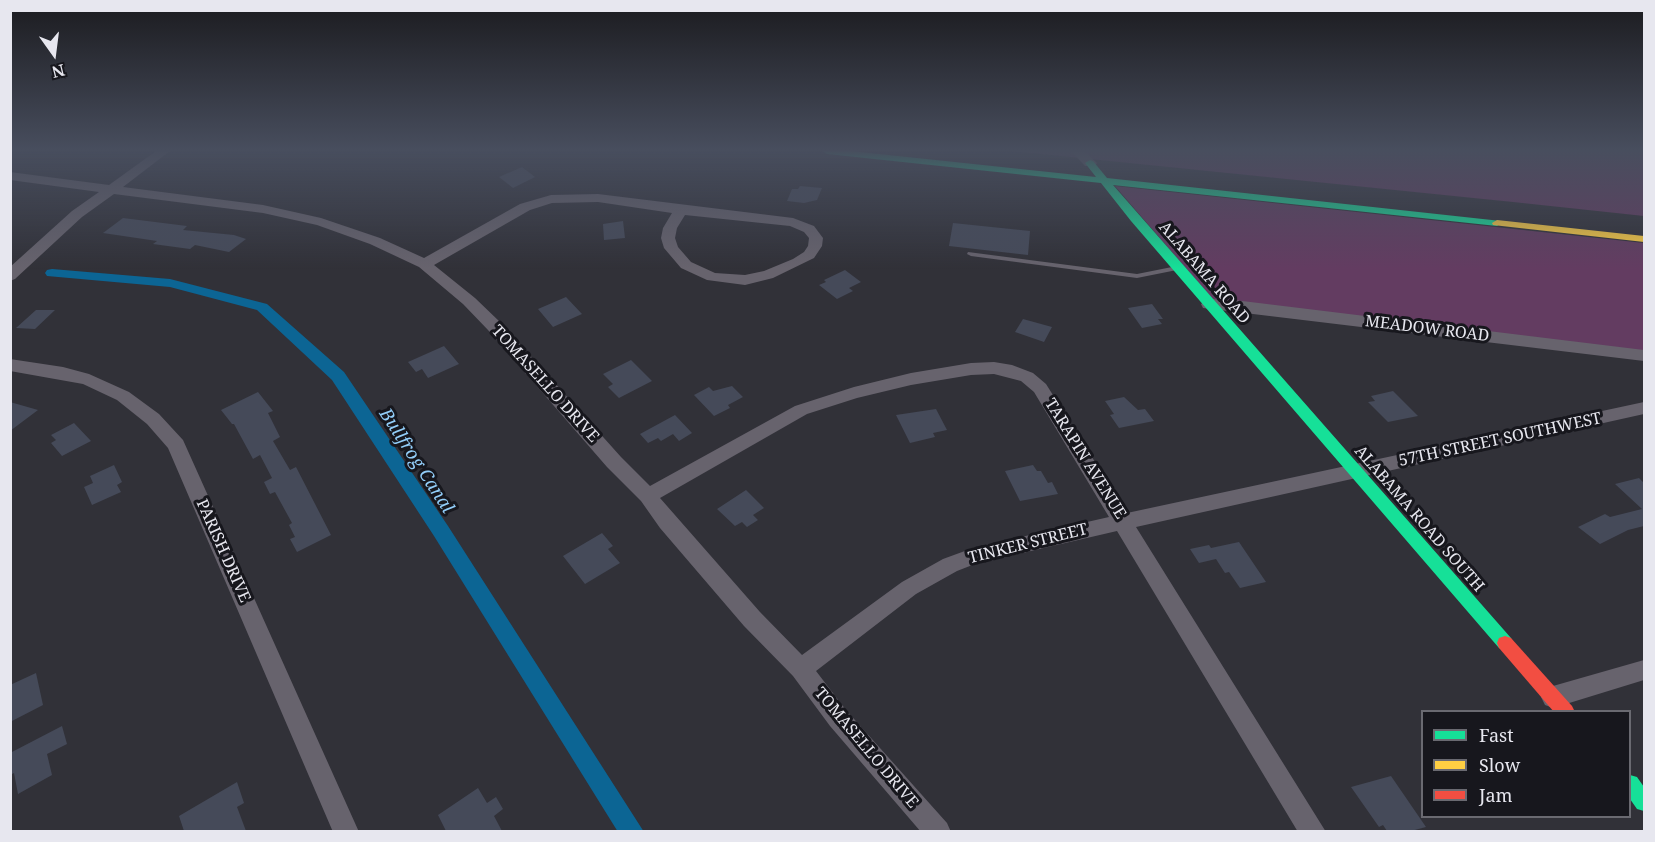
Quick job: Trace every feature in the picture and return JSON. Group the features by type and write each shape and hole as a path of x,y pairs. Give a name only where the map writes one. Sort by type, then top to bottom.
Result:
{"main road":[{"name":"ALABAMA ROAD","path":"1113,190 1247,348"},
{"path":"1191,190 1644,239"},
{"name":"ALABAMA ROAD SOUTH","path":"1247,348 1560,704"},
{"path":"1631,786 1644,802"}],"street":[{"path":"10,276 56,233 109,190"},
{"name":"TOMASELLO DRIVE","path":"128,190 263,209 321,222 375,241 424,264 469,301 614,462 648,496 667,522 752,619 801,669 838,718 938,831"},
{"path":"424,264 525,207 551,199 592,198 793,222 809,229 816,238 815,246 809,255 798,262 768,275 745,280 712,277 686,264 671,248 668,238 670,228 681,210"},
{"name":"MEADOW ROAD","path":"1209,304 1234,305 1644,356"},
{"name":"PARISH DRIVE","path":"10,364 89,380 123,396 153,419 176,445 346,831"},
{"name":"TARAPIN AVENUE","path":"648,496 801,410 854,393 955,371 994,368 1012,371 1027,377 1040,388 1313,831"},
{"name":"57TH STREET SOUTHWEST","path":"1355,472 1644,408"},
{"name":"TINKER STREET","path":"801,669 909,588 950,565 998,549 1123,520 1355,472"},
{"path":"1560,704 1644,670"}],"lane":[{"path":"972,254 1137,276 1177,268"}],"shaded area":[{"path":"1119,190 1155,190 1644,243 1644,353 1221,309"},
{"path":"1398,190 1644,190 1644,216"}],"building":[{"path":"791,190 821,190 817,200 804,203 787,201"},
{"path":"123,218 187,226 183,230 234,235 246,239 229,252 195,245 190,249 153,244 157,241 103,233"},
{"path":"623,221 625,238 604,240 603,224"},
{"path":"953,223 1030,231 1028,255 949,246"},
{"path":"845,270 861,282 849,288 853,291 837,299 819,285 826,282 824,280"},
{"path":"566,297 582,314 553,327 538,309"},
{"path":"1152,304 1163,319 1158,319 1162,324 1142,328 1128,308"},
{"path":"36,310 55,310 35,329 16,328"},
{"path":"1023,319 1052,327 1044,342 1015,332"},
{"path":"444,346 459,364 428,378 422,369 416,372 408,362"},
{"path":"631,360 652,381 619,398 608,387 613,384 603,374"},
{"path":"732,386 743,397 728,405 730,408 714,416 694,395 709,387 713,391"},
{"path":"1393,391 1418,416 1388,422 1368,402 1375,401 1371,396"},
{"path":"258,392 273,411 268,413 280,437 273,441 290,470 296,467 331,535 297,552 290,539 295,537 289,525 292,523 275,492 270,494 264,482 272,478 260,455 253,459 234,424 221,410"},
{"path":"1124,397 1138,410 1145,409 1154,421 1119,428 1110,415 1114,414 1105,401"},
{"path":"10,402 38,410 10,431"},
{"path":"936,409 947,430 933,433 935,437 910,443 896,415"},
{"path":"675,415 692,433 679,441 673,434 661,441 658,438 648,443 640,434"},
{"path":"74,423 91,441 62,456 51,443 56,440 51,435"},
{"path":"114,465 122,482 117,485 121,492 92,505 84,487 93,483 90,476"},
{"path":"1033,465 1037,471 1041,471 1048,483 1052,482 1058,494 1020,501 1005,471"},
{"path":"1639,478 1644,483 1644,526 1628,530 1600,544 1578,527 1605,514 1610,517 1642,509 1615,484"},
{"path":"746,490 764,508 753,515 758,520 747,527 742,522 735,526 717,509"},
{"path":"602,533 613,546 608,549 620,563 585,584 563,556"},
{"path":"1239,542 1266,582 1240,588 1229,572 1225,573 1216,559 1199,563 1190,549 1209,545 1211,548"},
{"path":"36,673 43,705 10,722 10,685"},
{"path":"62,726 67,744 47,754 52,775 18,794 14,773 10,775 10,753"},
{"path":"1391,776 1426,827 1411,831 1387,831 1383,825 1379,827 1351,787"},
{"path":"237,782 244,803 237,807 246,831 184,831 179,816"},
{"path":"478,788 487,803 496,797 503,809 494,816 502,831 446,831 438,815"}],"waterway":[{"name":"Bullfrog Canal","path":"52,273 170,283 262,307 338,376 441,531 632,832"}],"traffic: fast":[{"path":"1112,190 1505,643"},
{"path":"1193,190 1497,223"},
{"path":"1631,785 1644,802"}],"traffic: slow":[{"path":"1497,223 1644,239"}],"traffic: jam":[{"path":"1505,643 1564,710"}]}
